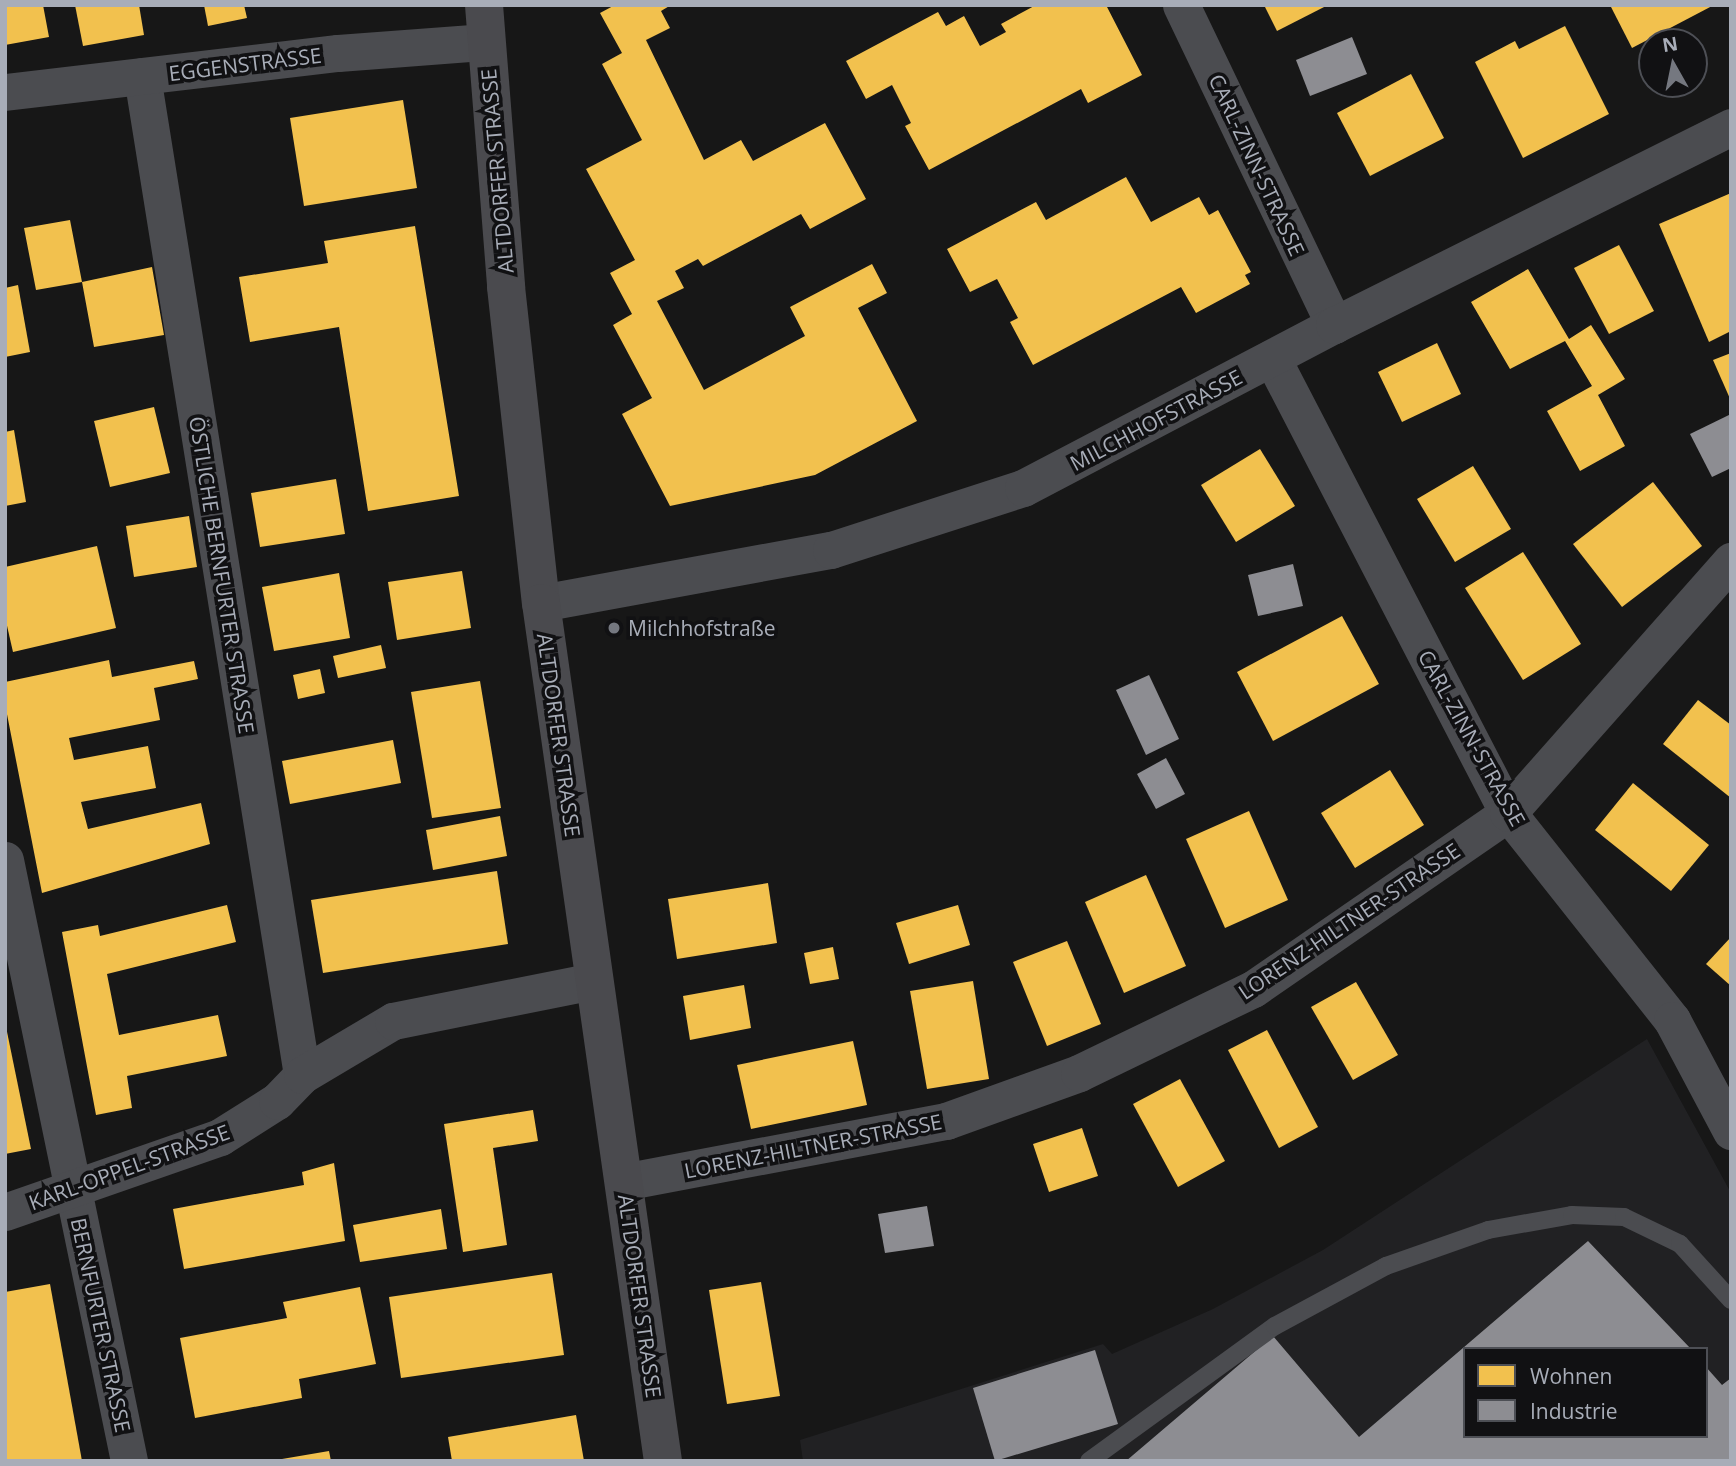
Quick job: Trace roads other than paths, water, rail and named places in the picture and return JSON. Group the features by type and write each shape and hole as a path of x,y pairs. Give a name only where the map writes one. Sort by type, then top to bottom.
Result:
{"main road":[{"name":"ALTDORFER STRASSE","path":"485,24 511,337 541,603 663,1461"}],"street":[{"name":"CARL-ZINN-STRASSE","path":"1181,5 1334,325"},
{"name":"EGGENSTRASSE","path":"5,92 142,76 485,24"},
{"name":"ÖSTLICHE BERNFURTER STRASSE","path":"142,76 302,1075"},
{"name":"MILCHHOFSTRASSE","path":"541,603 745,569 936,519 1023,488 1334,325 1731,127"},
{"name":"CARL-ZINN-STRASSE","path":"1272,358 1508,813 1672,1020 1731,1131"},
{"name":"LORENZ-HILTNER-STRASSE","path":"623,1182 896,1134 946,1121 1079,1073 1253,989 1508,813 1731,561"},
{"name":"BERNFURTER STRASSE","path":"5,860 130,1461"},
{"name":"KARL-OPPEL-STRASSE","path":"5,1212 220,1138 276,1101 302,1075 393,1021 594,981"}],"lane":[{"path":"1089,1461 1275,1326 1386,1266 1488,1230 1572,1215 1624,1217 1680,1244 1731,1300"}],"place":[{"name":"Milchhofstraße","path":"614,628"}]}
